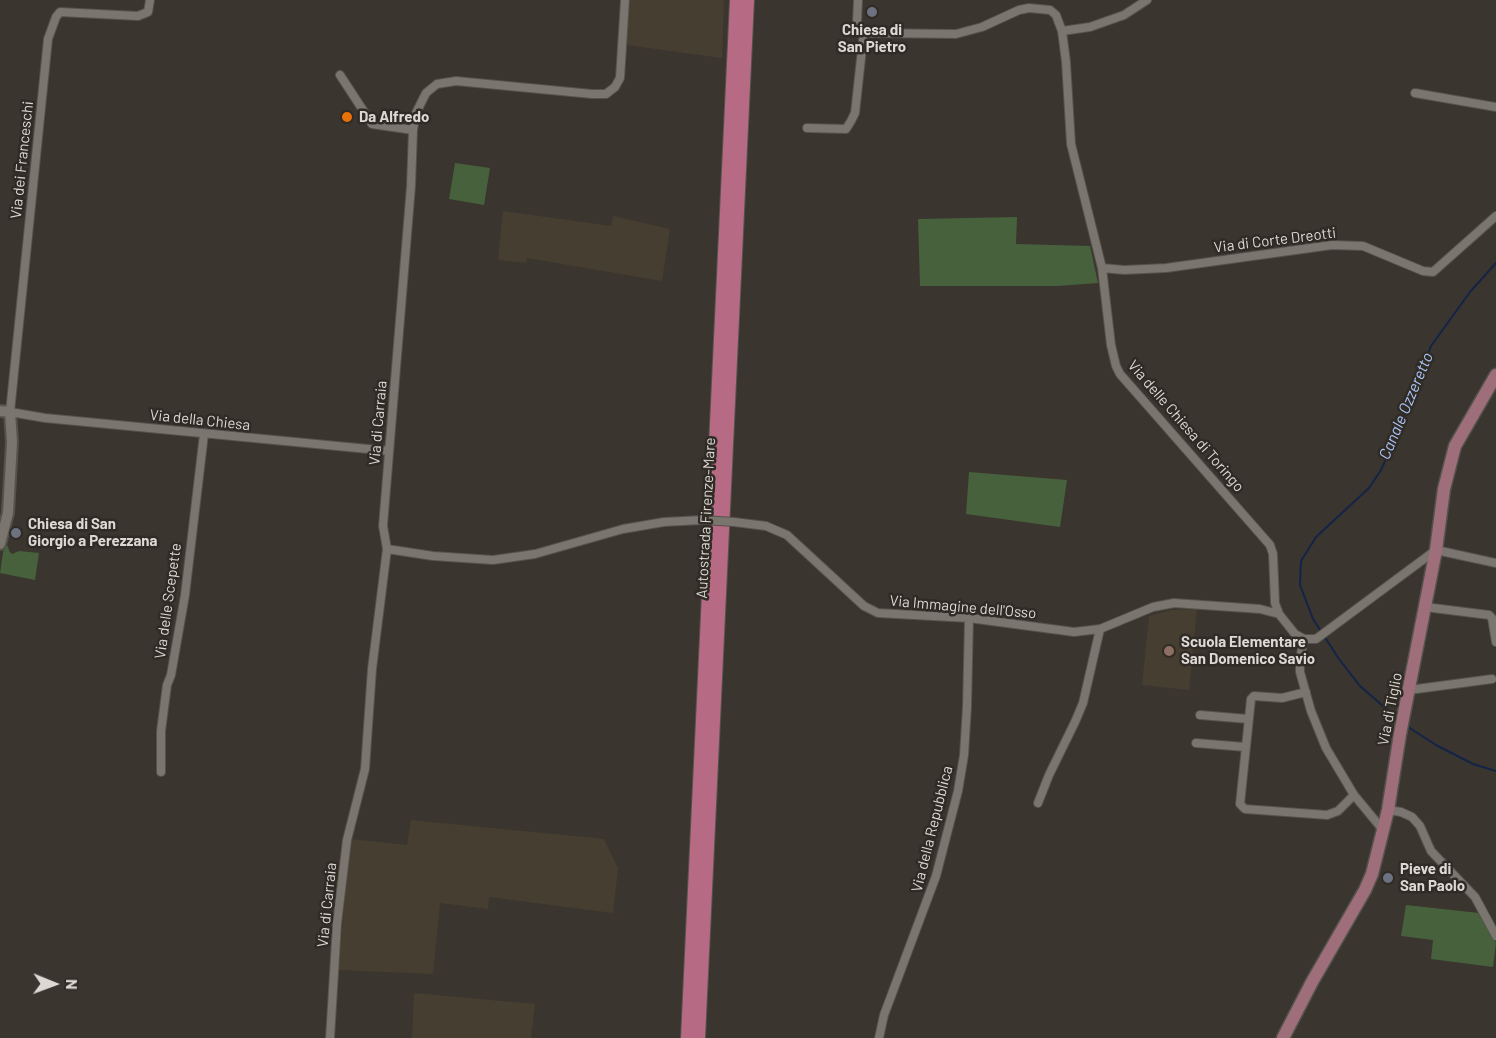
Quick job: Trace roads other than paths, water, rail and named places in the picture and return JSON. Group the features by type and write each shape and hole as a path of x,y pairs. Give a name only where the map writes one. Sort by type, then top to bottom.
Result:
{"highway":[{"name":"Autostrada Firenze-Mare","path":"688,1038 737,0"},
{"name":"Autostrada Firenze-Mare","path":"698,1038 747,0"}],"main road":[{"name":"Via di Tiglio","path":"1283,1038 1372,874 1388,810 1400,734 1436,550 1444,489 1455,446 1496,375"}],"street":[{"name":"Via dei Franceschi","path":"5,412 48,39 60,12 138,16 148,12 150,0"},
{"name":"Via di Carraia","path":"330,1038 337,924 347,840 365,769 372,669 387,549 383,526 416,113 426,93 437,84 456,81 606,94 615,87 620,78 625,0"},
{"path":"858,0 857,23 864,31 956,34 982,27 1019,10 1039,8 1050,10 1056,15 1062,31 1090,27 1124,15 1147,0"},
{"path":"807,128 846,129 851,121 855,113 864,31"},
{"name":"Via delle Chiesa di Toringo","path":"1062,31 1071,144 1102,268 1111,345 1116,366 1120,374 1270,545 1273,554 1275,603 1279,614"},
{"path":"340,75 372,124 413,130"},
{"path":"1415,93 1496,107"},
{"name":"Via di Corte Dreotti","path":"1102,268 1124,270 1166,268 1332,245 1363,246 1423,271 1433,272 1438,270 1496,216"},
{"name":"Via della Chiesa","path":"5,412 45,418 389,451"},
{"path":"0,544 8,513 11,479 5,412"},
{"name":"Via delle Scepette","path":"161,772 161,731 167,685 171,675 185,595 204,434"},
{"name":"Via Immagine dell'Osso","path":"387,549 433,556 493,560 535,554 623,529 664,522 702,520 734,522 766,526 787,535 864,606 878,613 969,618 1074,632 1100,629 1153,607 1174,603 1260,609 1279,614"},
{"path":"1279,614 1295,634 1304,639 1316,639 1436,550 1496,563"},
{"path":"1425,607 1490,615 1496,642"},
{"name":"Via della Repubblica","path":"879,1038 885,1015 936,876 958,791 964,755 969,618"},
{"path":"1038,803 1083,703 1100,629"},
{"path":"1304,639 1300,666 1306,692 1326,748 1354,795 1383,831"},
{"path":"1409,690 1492,679"},
{"path":"1306,692 1282,698 1254,696 1251,699 1240,804 1245,809 1327,815 1338,811 1354,795"},
{"path":"1200,715 1248,719"},
{"path":"1196,743 1245,747"},
{"path":"1388,810 1412,817 1420,826 1431,851 1475,897 1496,936"}],"waterway":[{"name":"Canale Ozzeretto","path":"1399,720 1360,686 1313,619 1300,585 1301,561 1316,537 1369,488 1381,470 1431,346 1470,292 1496,263"},
{"name":"Canale Ozzeretto","path":"1405,725 1436,745 1473,764 1496,771"}],"place":[{"name":"Chiesa di San Pietro","path":"872,12"},
{"name":"Da Alfredo","path":"347,117"},
{"name":"Chiesa di San Giorgio a Perezzana","path":"16,533"},
{"name":"Scuola Elementare San Domenico Savio","path":"1169,651"},
{"name":"Pieve di San Paolo","path":"1388,878"}]}
